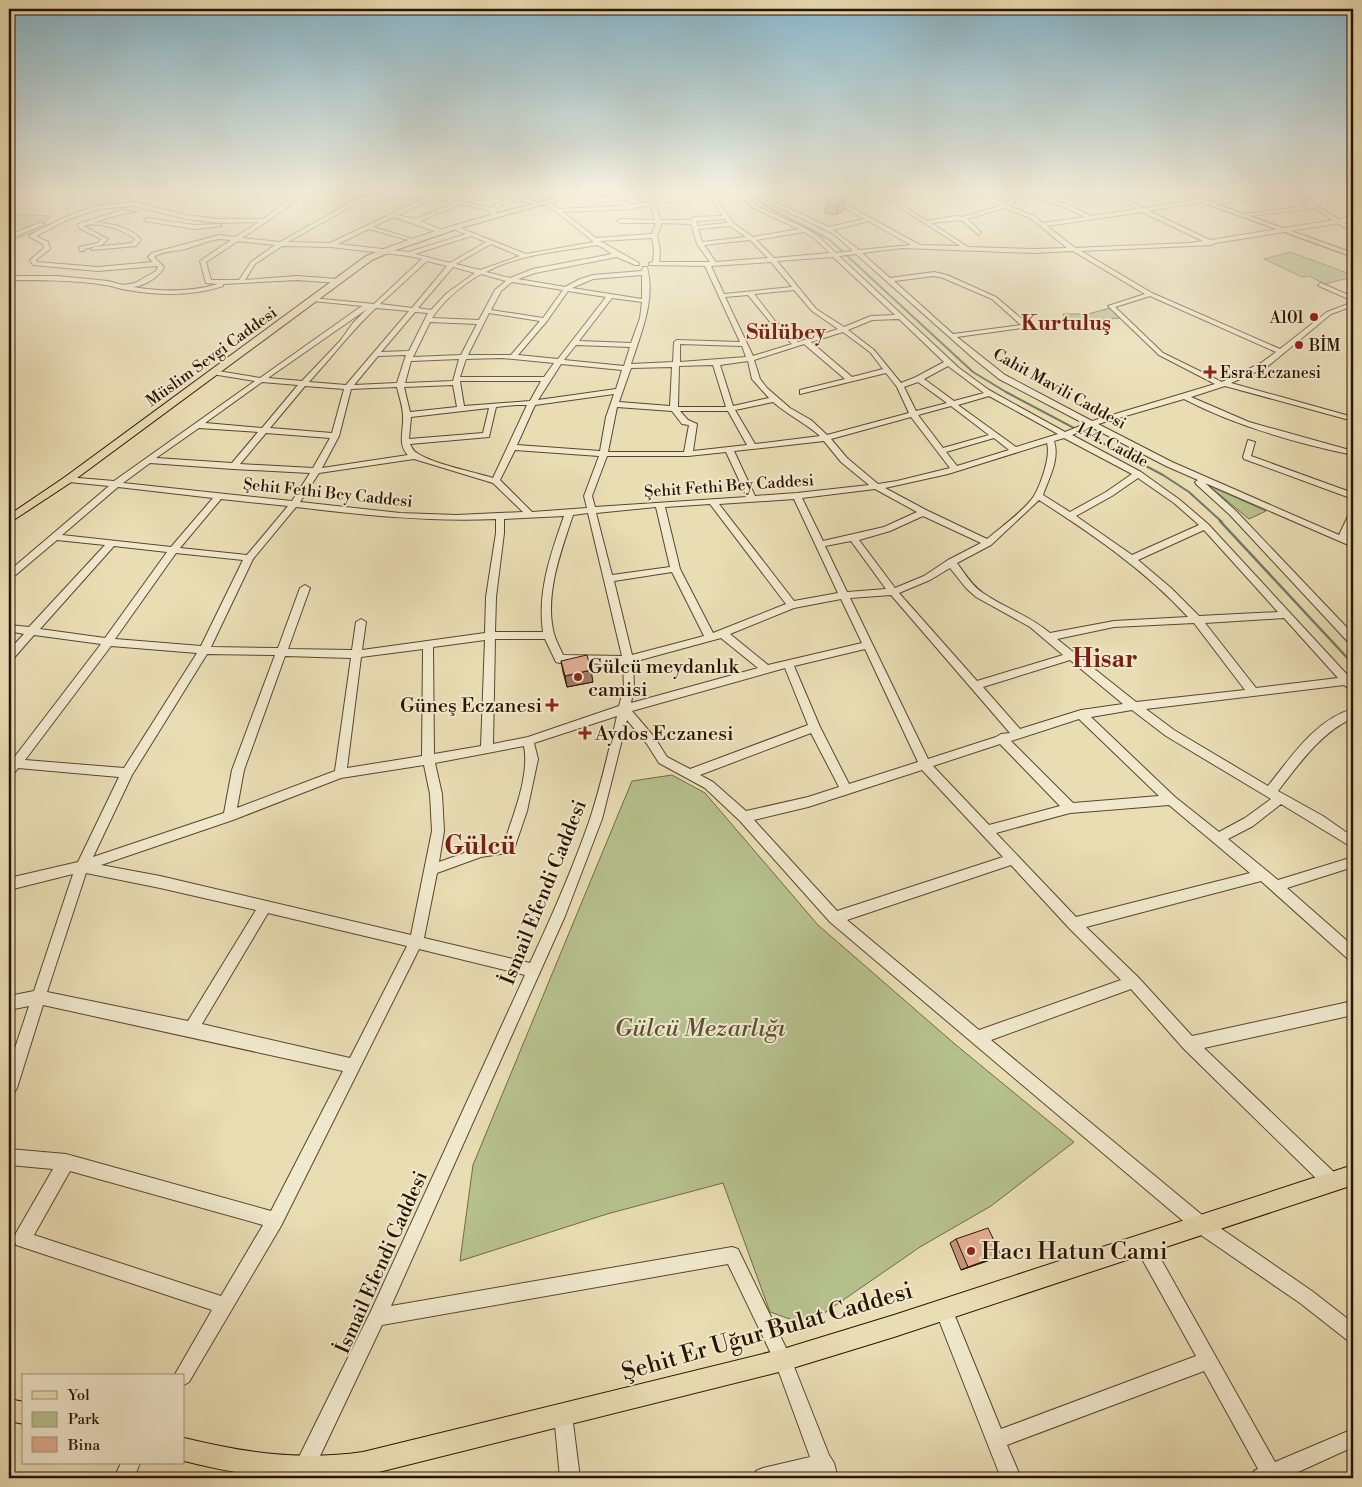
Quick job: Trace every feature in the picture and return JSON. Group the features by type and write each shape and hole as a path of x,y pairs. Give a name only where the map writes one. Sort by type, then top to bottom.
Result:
{"main road":[{"name":"Müslim Sevgi Caddesi","path":"9,520 69,479 364,261"},
{"name":"Şehit Er Uğur Bulat Caddesi","path":"185,1450 247,1471 311,1473 363,1464 783,1360 944,1310 1353,1175"},
{"path":"9,1410 22,1413"}],"street":[{"path":"34,261 35,264 98,269 156,264"},
{"path":"123,287 137,285 159,272 161,267 154,261"},
{"path":"203,261 208,282 228,283 297,278 338,281"},
{"path":"241,282 255,261"},
{"path":"233,467 372,306 392,291 424,261"},
{"path":"434,261 452,264 511,280 646,302"},
{"path":"9,1088 82,866 127,773 204,650 250,558 294,504 316,471 335,436 348,387 412,310 452,264 457,261"},
{"path":"509,261 478,271 455,288 433,312 409,356 400,386 408,415 405,442 408,450 415,456 440,465 496,481 530,515"},
{"path":"547,261 551,268"},
{"path":"461,409 456,381 463,358 498,290 511,280 533,271 585,261"},
{"path":"633,261 647,267"},
{"name":"İsmail Efendi Caddesi","path":"311,1473 377,1317 578,868 596,819 610,770 629,687 628,660 591,510 589,492 604,454 608,424 643,318 646,302 647,267 650,261"},
{"path":"513,357 544,320 567,288 582,280 647,267 751,261"},
{"path":"774,261 798,288 814,310 862,342 888,370 900,386 916,419 955,469"},
{"name":"144. Cadde","path":"845,261 948,363 988,394 1068,434 1138,474 1179,502 1205,526 1350,684"},
{"name":"Cahit Mavili Caddesi","path":"868,261 891,280 981,363 1002,377 1169,464 1353,544"},
{"path":"1094,261 1150,294 1281,352"},
{"path":"711,264 721,296 734,327 745,344 756,379 764,390 787,410 808,422 826,438 844,460 877,487 923,512 988,543"},
{"path":"891,280 934,274 945,276 994,298 1027,326 951,336"},
{"path":"9,278 57,278 108,283 154,294 211,288 228,283"},
{"path":"1321,285 1353,299"},
{"path":"721,296 798,288"},
{"path":"750,293 773,322 796,344"},
{"path":"1150,294 1111,306 1161,354 1223,385 1353,418"},
{"path":"496,481 532,403 546,379 609,297"},
{"path":"313,299 433,312"},
{"name":"Şehit Fethi Bey Caddesi","path":"69,479 419,518 569,513 797,496 877,487 955,469 1068,434 1090,424 1223,385 1253,372 1329,313 1353,304"},
{"path":"9,576 116,484 148,460 361,309 372,306"},
{"path":"488,311 544,320"},
{"path":"377,354 463,358 513,357 627,367 716,363 750,359 842,330 871,318 900,317"},
{"path":"428,320 482,322"},
{"path":"805,341 851,380"},
{"path":"575,342 634,345"},
{"path":"688,454 693,424 685,422 674,409 674,365 677,342 745,344"},
{"path":"716,363 730,409 752,446"},
{"path":"900,386 919,379 948,363"},
{"path":"803,392 888,370"},
{"path":"214,372 261,380 348,387 400,386 456,381 546,379"},
{"path":"919,379 950,404 1015,450"},
{"path":"408,415 532,403 618,391"},
{"path":"512,447 604,454 688,454 826,438 988,394"},
{"path":"1185,397 1210,411 1231,418 1353,453"},
{"path":"614,404 674,409 730,409 774,399"},
{"path":"405,442 486,435 492,406"},
{"path":"196,425 335,436"},
{"path":"942,451 996,435"},
{"path":"569,513 548,601 549,635 560,660 628,660 710,638 792,605 843,595 892,592 927,578 951,562 988,543 1038,496 1049,468 1053,450 1049,440"},
{"path":"1251,442 1247,457 1353,496"},
{"path":"729,449 752,499"},
{"path":"148,460 316,471 415,456"},
{"path":"1169,464 1202,485 1220,500 1353,640"},
{"path":"1070,516 1110,494 1138,474"},
{"path":"11,766 108,642 174,550 219,496"},
{"path":"797,496 925,764 1074,924 1133,982 1189,1044 1332,1182"},
{"path":"1038,496 1132,559 1169,591 1196,619 1254,693"},
{"path":"713,502 792,605"},
{"path":"660,505 675,569 710,638"},
{"path":"821,544 854,539 905,524 923,512"},
{"path":"1342,540 1353,514"},
{"path":"488,750 491,597 500,533 500,516"},
{"path":"1132,559 1205,526"},
{"path":"56,537 250,558"},
{"path":"854,539 892,592 1017,733"},
{"path":"9,656 112,543"},
{"path":"951,562 979,595 1034,625 1096,678 1170,733 1319,820 1353,843"},
{"path":"609,579 675,569"},
{"path":"229,816 238,770 305,588"},
{"path":"1049,637 1114,624 1285,615"},
{"path":"340,774 361,622"},
{"path":"9,628 108,642 204,650 356,654 490,636 549,635"},
{"path":"722,633 766,670"},
{"path":"184,1374 275,1220 416,942 438,831 436,794 428,759 428,644"},
{"path":"9,884 82,866 229,816 340,774 488,750 528,741 651,700 828,653 867,646"},
{"path":"976,686 1072,656"},
{"path":"788,664 814,727 846,790"},
{"path":"744,817 808,802 1001,738 1081,714 1134,706 1350,684"},
{"path":"624,709 651,741 663,760 709,785 744,817 835,918 1201,1225 1306,1297 1353,1334"},
{"path":"1218,839 1248,822 1275,795 1301,754 1342,716 1353,713"},
{"path":"1081,714 1171,800 1276,886 1353,955"},
{"path":"690,774 814,727"},
{"path":"1001,738 1070,808"},
{"path":"431,870 481,852 509,848 521,811 532,759 528,741"},
{"path":"11,766 127,773"},
{"path":"988,830 1070,808 1171,800"},
{"path":"835,918 1014,859"},
{"path":"1276,886 1353,862"},
{"path":"82,866 265,906 533,970"},
{"path":"1074,924 1263,875"},
{"path":"190,1029 265,906"},
{"path":"977,1038 1133,982"},
{"path":"9,1003 38,996 354,1066"},
{"path":"1189,1044 1353,1008"},
{"path":"9,1157 66,1162 275,1220"},
{"path":"66,1162 22,1239 225,1306"},
{"path":"1143,1244 1208,1360 1269,1477 1353,1438"},
{"path":"377,1317 732,1255 783,1360 826,1471 763,1478"},
{"path":"944,1310 1011,1478"},
{"path":"996,1440 1208,1360"},
{"path":"563,1415 570,1478"},
{"path":"124,1478 131,1464"}],"green space":[{"path":"1269,261 1316,261 1353,275 1353,277 1325,284 1309,276 1302,277"},
{"path":"1110,308 1120,318 1067,322 1063,314 1088,314"},
{"path":"1208,485 1266,511 1249,519"},
{"name":"Gülcü Mezarlığı","path":"672,775 705,793 818,925 956,1045 1074,1142 991,1206 920,1247 807,1325 770,1312 723,1183 607,1214 460,1261 473,1165 632,781"}],"building":[{"path":"587,655 591,670 565,676 561,661"},
{"name":"Hacı Hatun Cami","path":"988,1228 1001,1255 968,1267 956,1239"}],"waterway":[{"path":"853,261 973,372 1006,392 1163,475 1189,492 1222,522"},
{"path":"1220,521 1353,664"}],"place":[{"name":"A101","path":"1314,317"},
{"name":"BİM","path":"1299,345"},
{"name":"Esra Eczanesi","path":"1210,372"},
{"name":"Gülcü meydanlık camisi","path":"578,677"},
{"name":"Güneş Eczanesi","path":"552,705"},
{"name":"Aydos Eczanesi","path":"585,733"},
{"name":"Hacı Hatun Cami","path":"971,1251"}],"district":[{"name":"Kurtuluş","path":"1066,323"},
{"name":"Sülübey","path":"786,332"},
{"name":"Hisar","path":"1105,658"},
{"name":"Gülcü","path":"480,845"}]}
